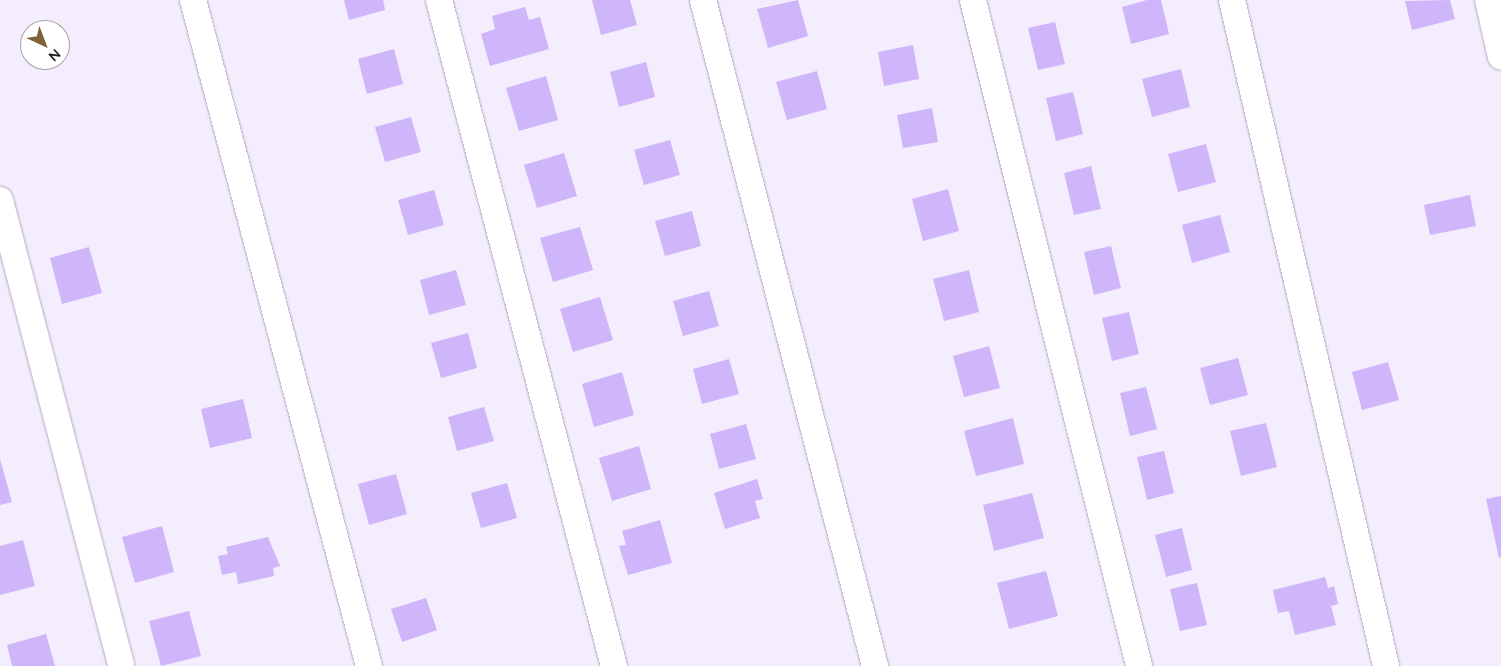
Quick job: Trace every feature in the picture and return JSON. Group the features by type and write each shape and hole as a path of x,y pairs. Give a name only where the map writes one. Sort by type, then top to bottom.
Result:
{"street":[{"path":"193,0 370,666"},
{"path":"439,0 614,666"},
{"path":"703,0 874,666"},
{"path":"973,0 1139,666"},
{"path":"1232,0 1386,666"},
{"path":"1488,0 1501,56"},
{"path":"0,200 121,666"}],"building":[{"path":"344,0 383,0 385,10 349,20"},
{"path":"592,0 630,0 637,25 601,35"},
{"path":"798,0 808,36 768,48 757,9"},
{"path":"1147,0 1161,0 1169,34 1131,44 1122,7"},
{"path":"1450,0 1455,19 1412,30 1405,1"},
{"path":"525,7 529,20 540,17 549,49 490,66 481,34 495,29 492,16"},
{"path":"1055,22 1065,64 1038,70 1028,28"},
{"path":"913,45 919,79 884,86 878,52"},
{"path":"394,49 403,84 367,94 358,59"},
{"path":"646,62 655,97 619,107 610,72"},
{"path":"1181,69 1190,107 1152,117 1142,79"},
{"path":"817,71 827,109 787,120 776,82"},
{"path":"546,76 558,120 519,131 506,88"},
{"path":"1073,92 1083,134 1056,141 1046,98"},
{"path":"932,108 938,142 903,148 897,115"},
{"path":"411,117 421,152 385,162 375,127"},
{"path":"670,140 680,175 644,185 634,150"},
{"path":"1206,144 1216,182 1178,192 1168,154"},
{"path":"564,153 577,196 537,208 524,165"},
{"path":"1091,166 1101,209 1074,215 1064,173"},
{"path":"948,189 959,231 923,241 912,199"},
{"path":"434,190 444,225 408,235 398,200"},
{"path":"1470,195 1476,226 1430,235 1424,205"},
{"path":"692,211 701,246 665,256 655,221"},
{"path":"1220,215 1230,252 1192,263 1182,225"},
{"path":"580,227 593,270 553,282 540,238"},
{"path":"1111,246 1121,288 1094,295 1084,252"},
{"path":"89,247 102,293 62,304 50,258"},
{"path":"456,270 466,305 429,315 420,280"},
{"path":"969,270 979,312 944,321 933,279"},
{"path":"709,291 719,326 683,336 673,301"},
{"path":"600,297 613,340 573,352 560,309"},
{"path":"1129,312 1139,354 1112,361 1102,318"},
{"path":"468,333 477,368 441,378 431,343"},
{"path":"989,346 1000,388 964,397 953,356"},
{"path":"1238,358 1248,395 1210,405 1200,368"},
{"path":"729,359 739,394 702,404 693,369"},
{"path":"1388,362 1399,400 1362,410 1352,372"},
{"path":"622,372 634,415 594,427 582,384"},
{"path":"1146,387 1157,429 1130,436 1120,393"},
{"path":"243,399 252,438 210,448 201,409"},
{"path":"484,407 494,441 457,451 448,417"},
{"path":"1013,418 1024,464 976,476 964,431"},
{"path":"1266,423 1277,467 1241,476 1230,431"},
{"path":"746,424 756,459 719,469 710,434"},
{"path":"639,446 651,489 612,501 599,458"},
{"path":"1164,451 1174,493 1147,500 1137,457"},
{"path":"0,459 12,502 0,505"},
{"path":"396,474 407,514 369,525 358,484"},
{"path":"757,479 763,499 755,501 760,518 725,529 714,493"},
{"path":"507,483 517,518 481,528 471,493"},
{"path":"1032,493 1044,538 994,551 983,505"},
{"path":"1501,496 1501,557 1499,558 1486,499"},
{"path":"660,520 672,563 628,575 619,546 626,545 622,531"},
{"path":"162,526 174,572 135,583 122,537"},
{"path":"1182,528 1192,570 1166,577 1155,535"},
{"path":"268,537 280,566 273,568 274,576 238,584 236,572 222,575 218,556 228,554 226,547"},
{"path":"23,540 35,586 0,595 0,546"},
{"path":"1046,571 1058,616 1009,629 997,583"},
{"path":"1325,577 1328,588 1334,586 1338,604 1331,606 1336,625 1295,635 1289,611 1278,613 1273,590"},
{"path":"1197,583 1207,625 1180,631 1170,589"},
{"path":"426,598 437,630 402,642 391,609"},
{"path":"189,611 201,656 161,666 149,621"},
{"path":"46,634 55,666 12,666 7,645"}]}
